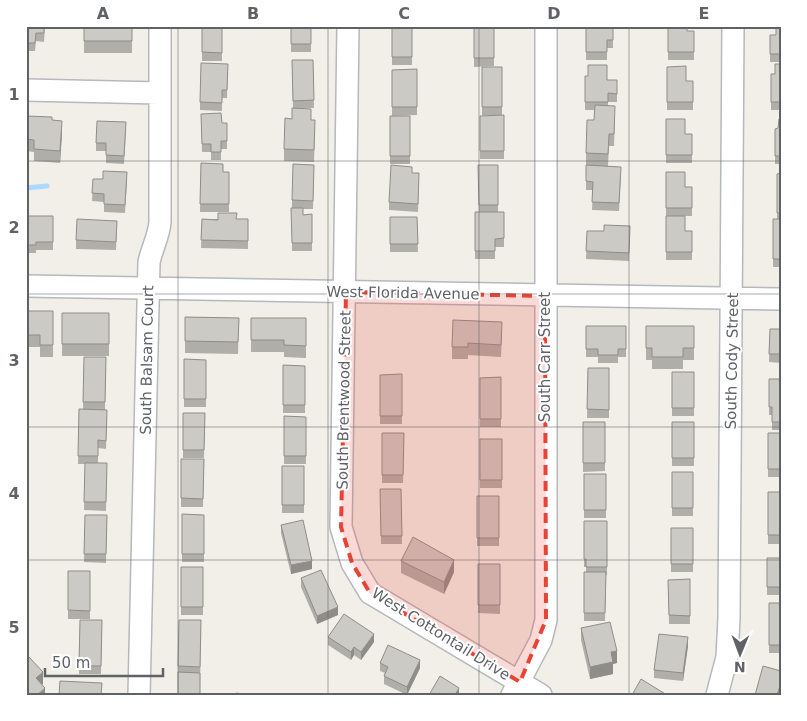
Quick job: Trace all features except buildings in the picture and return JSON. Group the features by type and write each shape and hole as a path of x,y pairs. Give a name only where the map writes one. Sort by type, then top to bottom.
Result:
{"street":[{"name":"South Balsam Court","path":"139,695 149,262 152,248 159,234 160,222 160,26"},
{"name":"South Brentwood Street","path":"348,26 346,292 341,527 352,563"},
{"name":"South Carr Street","path":"516,688 541,640 546,620 546,26"},
{"name":"South Cody Street","path":"717,695 727,657 729,618 734,26"},
{"path":"26,90 159,93"},
{"name":"West Florida Avenue","path":"26,286 781,299"},
{"name":"West Cottontail Drive","path":"352,563 370,593 516,688 541,695"}],"highlighted area":[{"path":"346,292 545,296 546,620 520,682 370,593 352,563 341,527"}],"waterway":[{"path":"26,188 47,186"}]}
